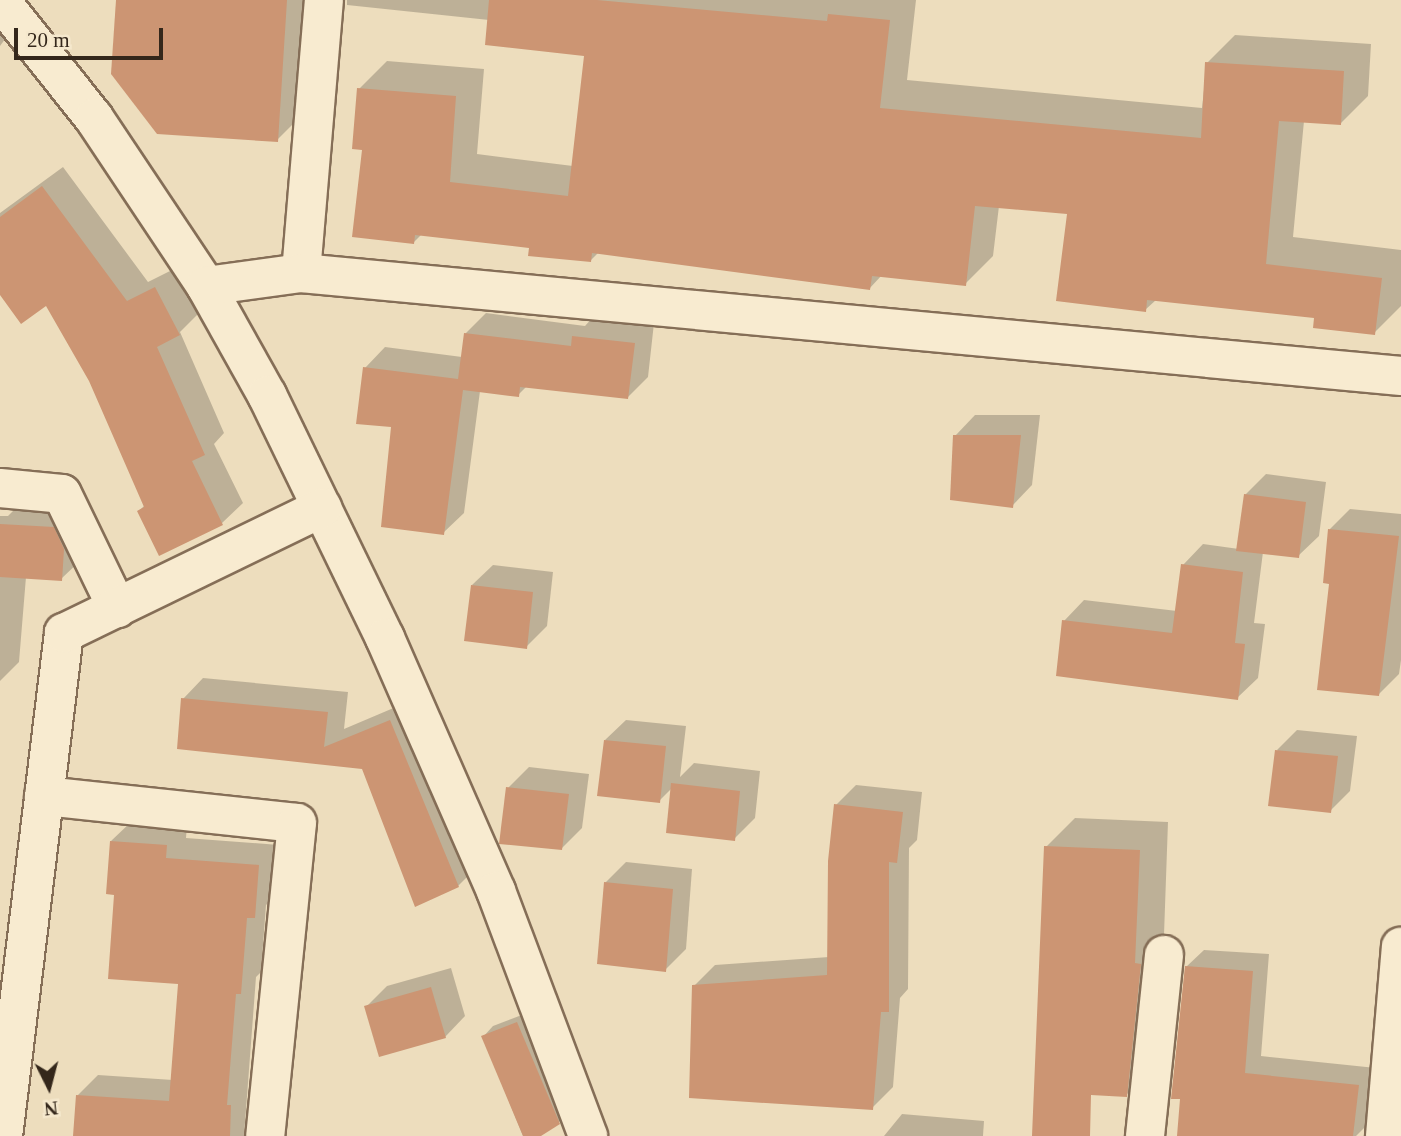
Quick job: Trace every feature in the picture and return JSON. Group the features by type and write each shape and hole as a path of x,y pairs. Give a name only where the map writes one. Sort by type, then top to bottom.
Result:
{"street":[{"path":"0,0 94,118 206,286 267,395 385,638 496,891 588,1136"},
{"path":"301,273 324,0"},
{"path":"206,286 301,273 1401,376"},
{"path":"0,488 62,494 117,608"},
{"path":"3,1136 64,633 322,508"},
{"path":"44,796 297,823 264,1136"},
{"path":"1385,1136 1401,947"},
{"path":"1145,1136 1164,955"}],"building":[{"path":"116,0 287,0 278,142 157,134 111,74"},
{"path":"489,0 597,0 827,21 828,14 890,20 880,108 1201,138 1205,62 1344,71 1341,125 1279,121 1266,264 1382,278 1375,335 1313,328 1314,318 1147,300 1146,312 1056,301 1067,214 975,206 966,286 872,276 870,290 592,253 591,262 528,256 529,248 415,235 414,244 352,237 362,150 352,149 357,88 456,96 450,182 568,196 584,56 485,45"},
{"path":"42,186 127,301 155,287 180,335 157,347 205,455 192,461 223,525 159,556 137,511 144,507 89,381 46,306 21,324 0,295 0,217"},
{"path":"464,333 571,346 572,336 635,343 628,399 520,387 519,397 463,390 444,535 381,527 391,427 356,424 363,367 458,379"},
{"path":"953,435 1021,435 1013,508 950,500"},
{"path":"1244,494 1306,502 1299,558 1236,551"},
{"path":"0,524 54,527 64,549 62,581 0,577"},
{"path":"1328,529 1399,536 1379,696 1317,690 1329,584 1323,583"},
{"path":"1181,564 1243,572 1235,643 1245,644 1238,700 1056,676 1062,620 1172,633"},
{"path":"471,585 533,592 527,649 464,641"},
{"path":"181,698 328,712 324,747 390,720 459,887 415,907 362,769 177,749"},
{"path":"604,740 666,746 660,803 597,796"},
{"path":"1275,750 1338,756 1331,813 1268,806"},
{"path":"671,783 740,791 735,841 666,833"},
{"path":"506,787 569,794 562,850 499,844"},
{"path":"834,804 903,812 897,863 889,862 889,1012 881,1012 873,1110 689,1098 692,985 827,975 828,861"},
{"path":"110,841 167,845 166,858 259,865 255,918 247,918 241,994 236,994 227,1105 231,1105 230,1136 73,1136 76,1095 169,1101 178,984 108,979 114,895 106,894"},
{"path":"1044,846 1140,850 1135,963 1141,964 1127,1097 1091,1095 1090,1136 1032,1136"},
{"path":"604,882 673,889 666,972 597,964"},
{"path":"1185,966 1253,971 1245,1073 1359,1085 1353,1136 1177,1136 1180,1099 1171,1099"},
{"path":"431,987 446,1038 379,1057 364,1006"},
{"path":"517,1022 560,1124 541,1136 523,1136 481,1036"}]}
